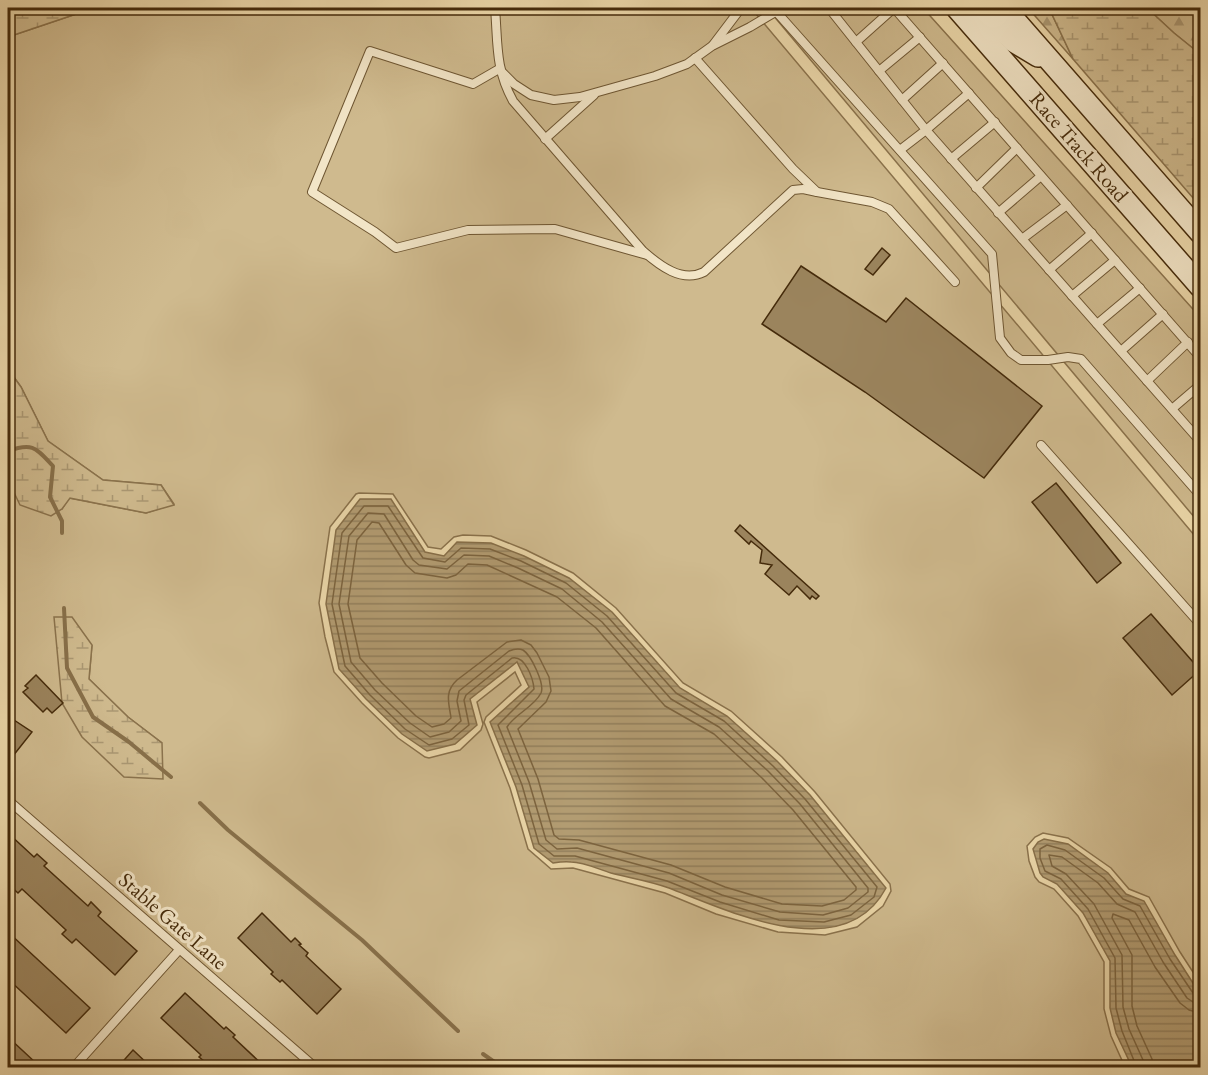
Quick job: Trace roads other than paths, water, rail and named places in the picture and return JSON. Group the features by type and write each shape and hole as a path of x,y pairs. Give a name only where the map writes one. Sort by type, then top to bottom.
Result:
{"main road":[{"name":"Race Track Road","path":"957,8 1200,286"},
{"path":"983,8 1012,40 1057,68"},
{"name":"Race Track Road","path":"1004,8 1200,232"}],"lane":[{"path":"495,8 499,69 513,101 544,139 655,262 684,277 694,277 704,272 793,190 803,189 872,202 889,209 955,282"},
{"path":"712,46 741,8"},
{"path":"836,8 832,12 926,130 1199,437"},
{"path":"856,42 894,8 1200,357"},
{"path":"499,69 514,84 531,95 555,100 580,97 655,76 687,64 712,46 778,9 992,254 1000,338 1011,353 1021,360 1068,357 1081,359 1199,489"},
{"path":"879,71 920,38"},
{"path":"499,69 473,84 370,51 312,192 396,248 468,230 555,229 647,255"},
{"path":"695,58 817,192"},
{"path":"902,100 943,63"},
{"path":"544,139 598,92"},
{"path":"900,150 969,93"},
{"path":"951,159 994,122"},
{"path":"976,188 1017,148"},
{"path":"998,213 1041,176"},
{"path":"1022,239 1067,205"},
{"path":"1049,270 1092,233"},
{"path":"1072,296 1115,260"},
{"path":"1097,324 1140,288"},
{"path":"1121,351 1163,314"},
{"path":"1147,381 1188,342"},
{"path":"1172,409 1200,384"},
{"path":"1041,445 1200,624"},
{"name":"Stable Gate Lane","path":"8,800 316,1068"},
{"path":"73,1068 178,950"}],"water":[{"path":"360,499 391,499 425,552 444,556 457,542 491,543 569,578 612,612 680,688 727,716 777,761 810,795 886,888 867,912 843,925 815,929 784,926 753,919 647,881 581,863 553,863 534,848 516,787 490,722 529,687 517,662 470,699 477,725 455,744 427,751 402,734 339,669 326,604 336,530"},
{"path":"1044,839 1068,844 1108,873 1126,894 1144,901 1200,994 1200,1067 1132,1067 1116,1033 1110,1008 1110,961 1083,913 1057,884 1040,873 1033,849 1038,842"}],"waterway":[{"path":"8,332 11,347 8,361"},
{"path":"8,451 23,447 34,448 53,466 50,497 62,521 62,533"},
{"path":"64,608 67,668 93,717 129,742 171,777"},
{"path":"200,803 228,830 362,940 458,1031"},
{"path":"483,1054 503,1068"}]}
